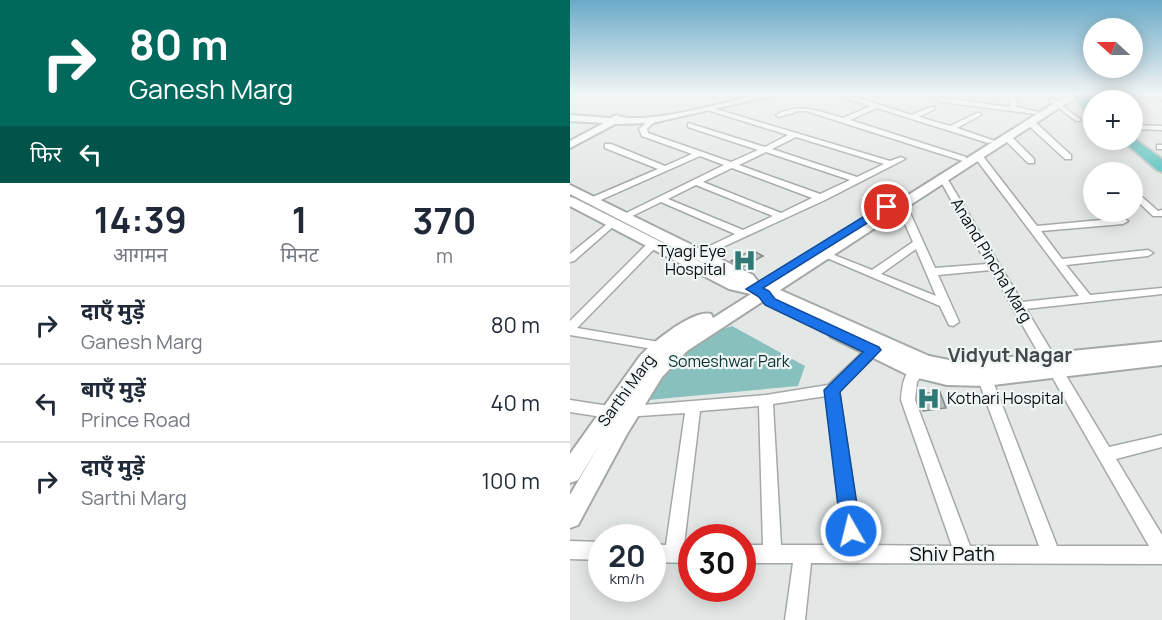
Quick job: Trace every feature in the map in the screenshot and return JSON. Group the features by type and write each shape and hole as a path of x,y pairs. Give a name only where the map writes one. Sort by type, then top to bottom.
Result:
{"highway":[{"path":"1143,139 1162,150"},
{"path":"1143,145 1162,167"}],"street":[{"path":"570,139 590,124 599,123"},
{"path":"570,145 611,123"},
{"path":"649,123 643,129 645,134 822,198"},
{"path":"701,254 896,162 756,123"},
{"path":"850,123 971,157 1035,229 1087,299"},
{"path":"928,123 991,141"},
{"path":"950,129 962,123"},
{"path":"570,517 655,372 681,347 758,291 825,255 971,157 991,141 1024,123"},
{"path":"971,157 1008,138 1027,123"},
{"path":"1037,123 1068,157"},
{"path":"691,125 859,180"},
{"path":"1143,131 1162,128"},
{"path":"570,259 618,220 795,135"},
{"path":"1008,138 1031,161"},
{"path":"608,146 664,169"},
{"path":"591,201 701,153"},
{"name":"Anand Pincha Marg","path":"939,178 1020,306 1162,554"},
{"path":"696,182 782,216"},
{"path":"570,189 653,244 735,286 779,295 924,361 950,367 981,367 1053,366 1162,359"},
{"path":"661,198 744,234"},
{"path":"1143,202 1156,214 1162,213"},
{"path":"572,204 701,254 748,278 770,302 917,371 947,378 985,379 1162,348"},
{"path":"895,208 919,242 953,322"},
{"name":"Sarthi Marg","path":"570,473 609,412 659,346 758,291 895,208"},
{"path":"1035,229 1112,222"},
{"path":"874,274 919,242"},
{"path":"570,329 653,244"},
{"path":"1060,262 1148,253"},
{"path":"825,255 943,303"},
{"path":"932,272 996,266"},
{"path":"1020,306 1162,291"},
{"path":"570,329 659,346"},
{"path":"570,406 609,412 631,412 766,400 832,390 873,350"},
{"path":"917,371 907,390 908,400 964,555"},
{"path":"985,379 1051,555"},
{"path":"832,390 854,554"},
{"path":"766,400 772,554"},
{"path":"685,524 693,407"},
{"path":"1104,455 1162,441"},
{"path":"570,550 588,551"},
{"name":"Shiv Path","path":"756,554 1162,554"},
{"path":"795,620 803,554"}],"green space":[{"name":"Someshwar Park","path":"732,326 805,366 798,386 648,400 666,372 682,355 706,338"}],"building":[{"path":"752,250 763,256 743,267 731,261"},
{"path":"940,392 946,408 923,411 918,394"}],"place":[{"name":"Tyagi Eye Hospital","path":"744,260"},
{"name":"Kothari Hospital","path":"929,398"}],"district":[{"name":"Vidyut Nagar","path":"1010,355"}],"route":[{"path":"851,531 832,390 873,350 770,302 764,294 753,289 887,207"}]}
